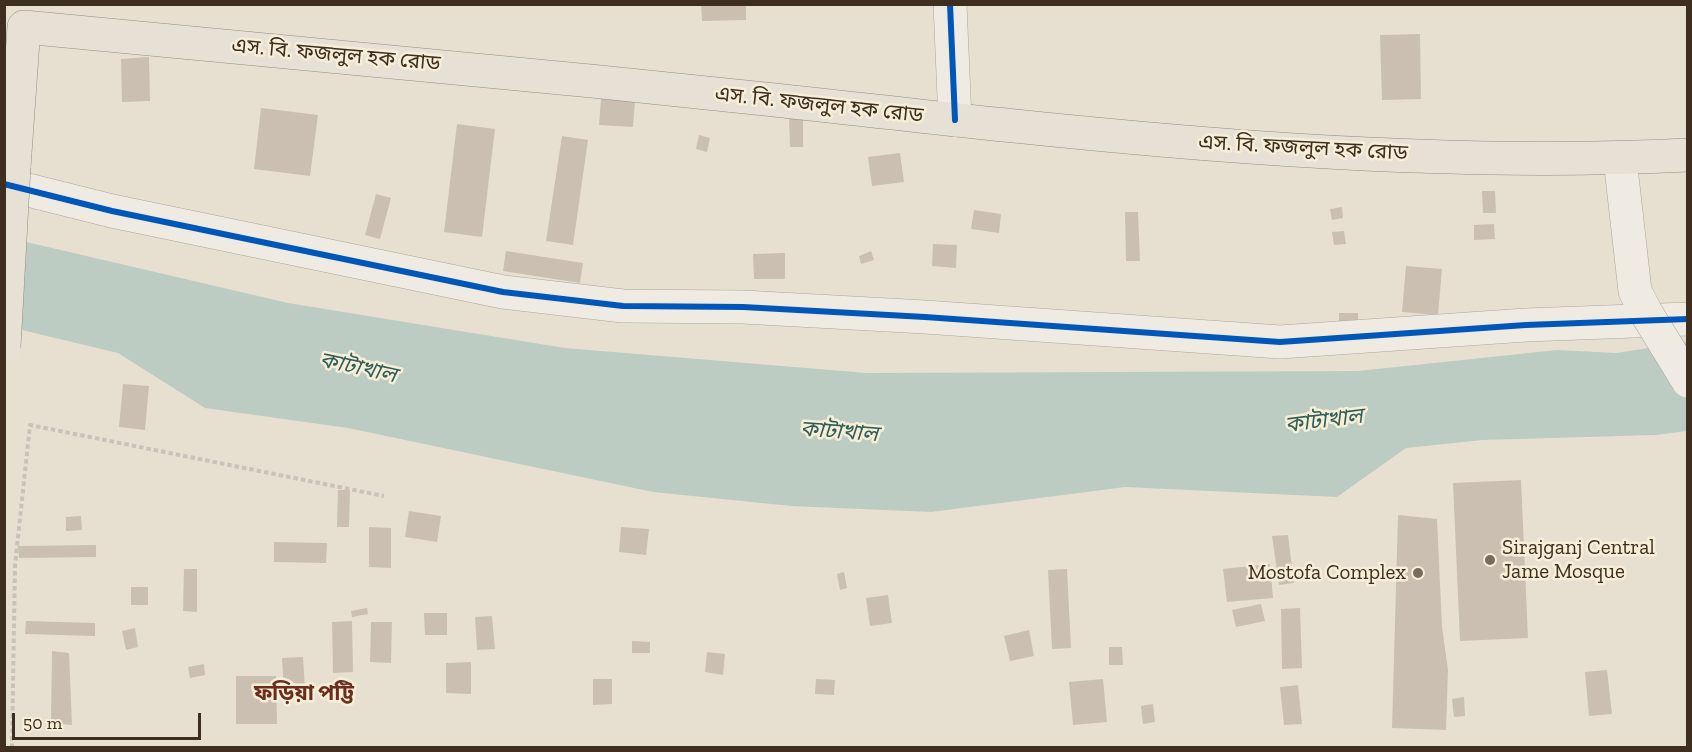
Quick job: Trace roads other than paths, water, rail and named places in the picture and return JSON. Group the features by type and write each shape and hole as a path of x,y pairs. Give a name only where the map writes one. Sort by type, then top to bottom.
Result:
{"main road":[{"name":"এস. বি. ফজলুল হক রোড","path":"14,24 455,65 955,120 1246,147 1530,161 1688,155"},
{"path":"4,347 14,24"}],"street":[{"path":"950,4 955,120"},
{"path":"1620,159 1635,291 1688,381"},
{"path":"9,176 112,211 503,292 622,306 812,311 1280,342 1526,325 1688,319"}],"water":[{"name":"কাটাখাল","path":"5,237 288,303 565,348 867,373 1358,371 1557,350 1616,353 1687,342 1687,431 1656,435 1483,440 1406,448 1337,497 1125,487 931,512 791,506 653,492 348,428 205,408 118,353 5,326"}],"place":[{"name":"Sirajganj Central Jame Mosque","path":"1490,560"},
{"name":"Mostofa Complex","path":"1418,573"}],"district":[{"name":"ফড়িয়া পট্টি","path":"304,694"}]}
